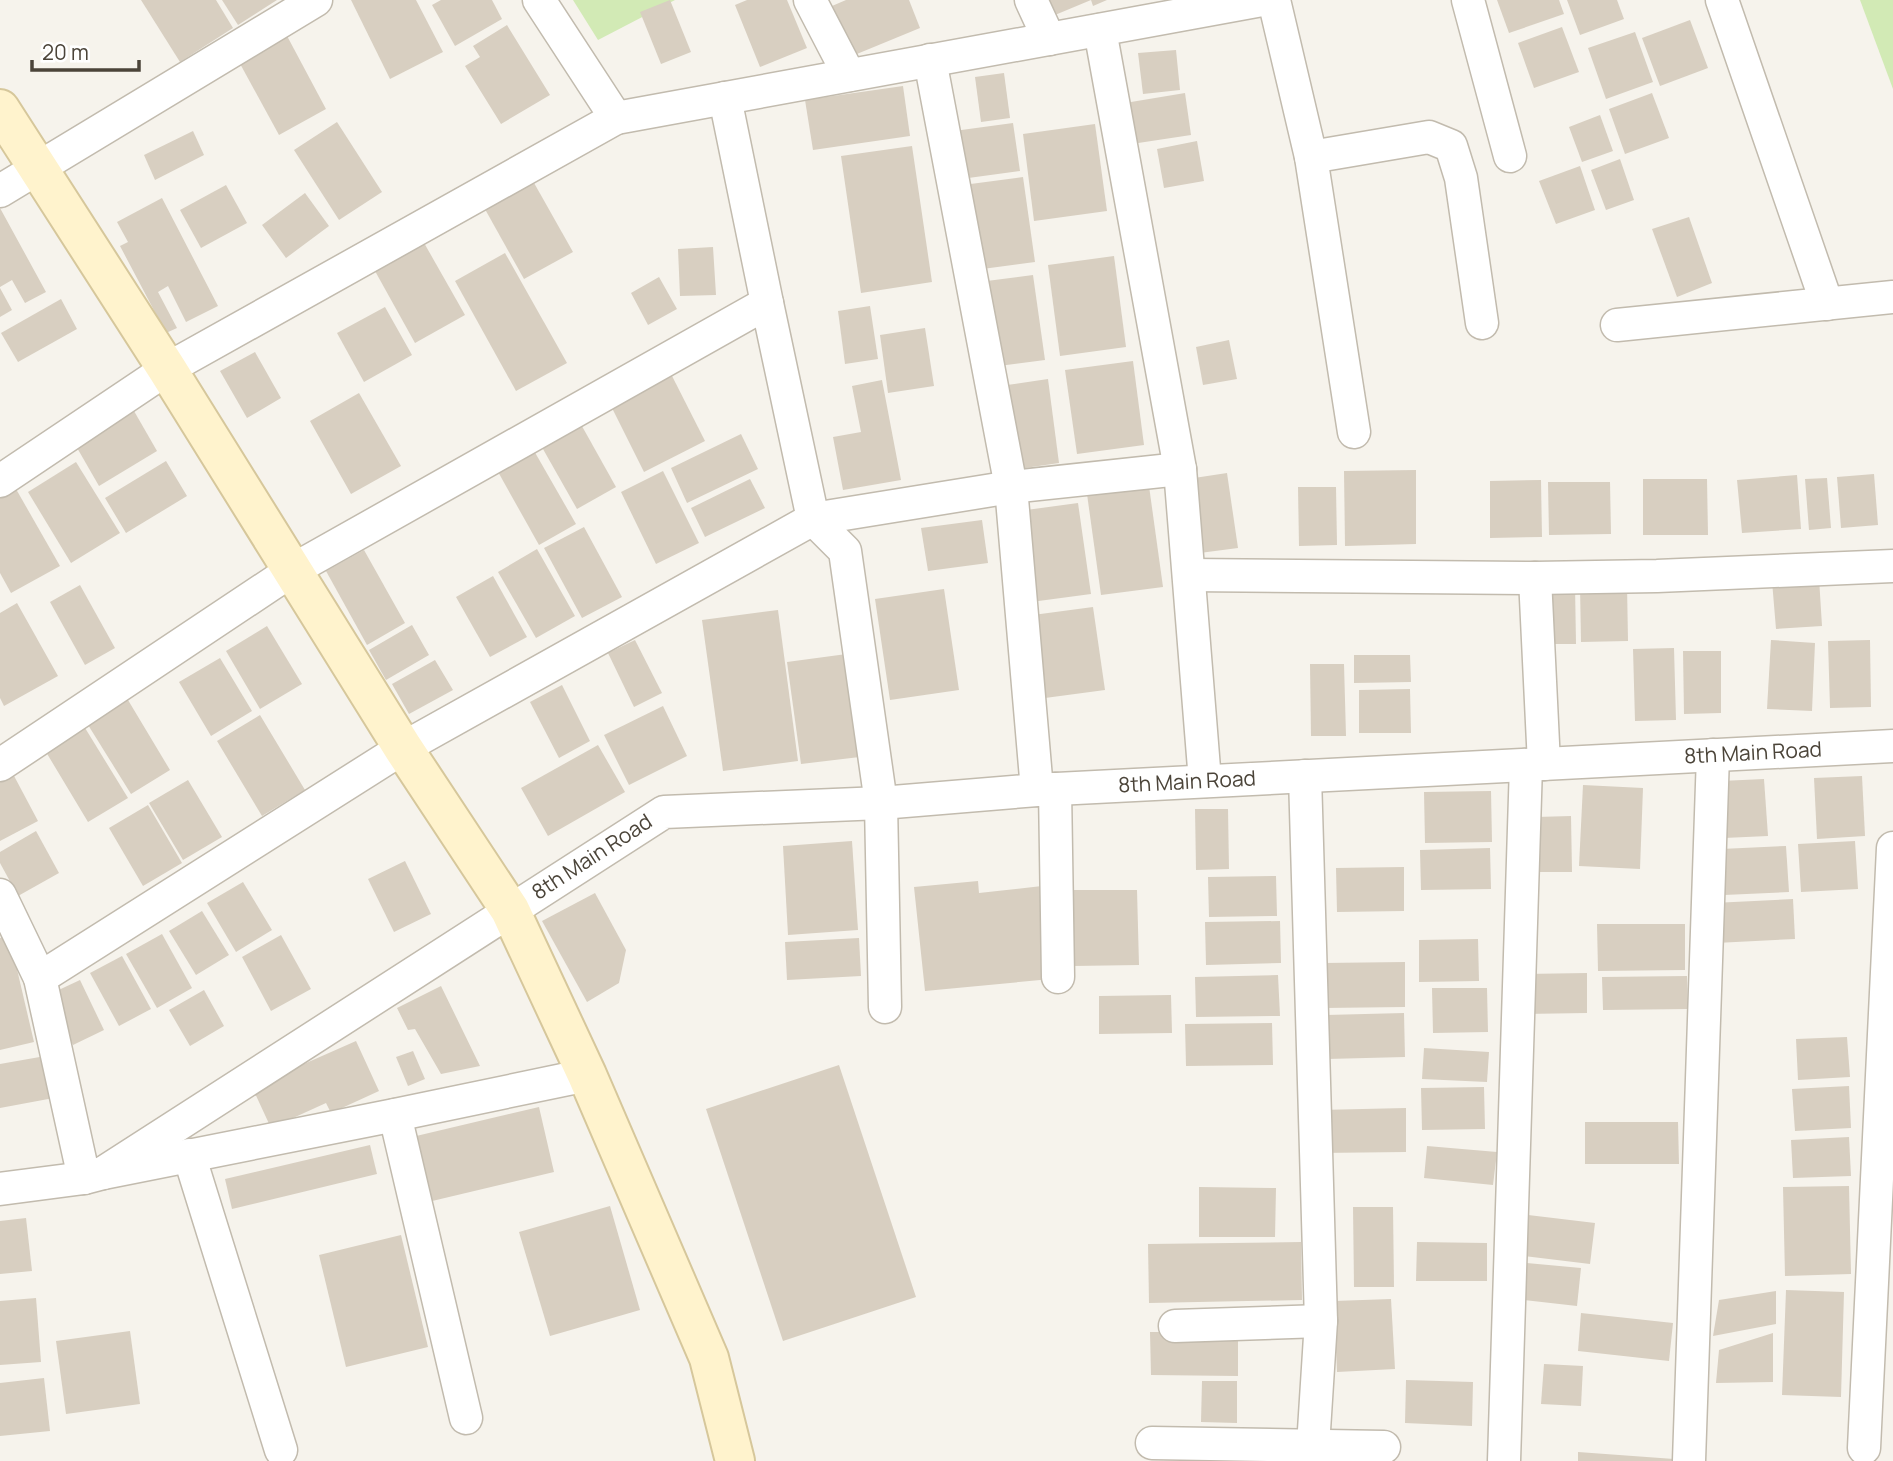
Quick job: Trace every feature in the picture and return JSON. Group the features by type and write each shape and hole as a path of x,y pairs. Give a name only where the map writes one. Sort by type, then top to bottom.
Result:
{"street":[{"path":"0,191 316,0"},
{"path":"538,0 616,118"},
{"path":"810,0 849,75"},
{"path":"1031,0 1049,39"},
{"path":"0,481 167,369 616,118 1262,0"},
{"path":"1274,0 1311,158 1354,432"},
{"path":"1468,0 1510,156"},
{"path":"1721,0 1827,304"},
{"path":"1100,30 1180,469 1205,781"},
{"path":"930,60 1012,487 1046,790 1058,977"},
{"path":"724,98 813,519 845,551 881,803 885,1007"},
{"path":"0,109 167,369 403,748 510,910 587,1075 709,1358 734,1457"},
{"path":"1311,158 1429,137 1451,146 1461,178 1482,323"},
{"path":"1617,325 1893,297"},
{"path":"0,765 291,571 767,303"},
{"path":"40,978 403,748 813,519 1012,487 1180,469"},
{"path":"1189,576 1535,578 1893,566"},
{"path":"1504,1461 1535,764 1535,578"},
{"name":"8th Main Road","path":"94,1175 663,812 881,803 1205,781 1893,746"},
{"path":"1689,1461 1713,755"},
{"path":"1305,776 1321,1321 1313,1446"},
{"path":"1864,1448 1893,848"},
{"path":"0,895 40,978 94,1175"},
{"path":"0,1189 94,1175 587,1075"},
{"path":"395,1115 466,1419"},
{"path":"189,1155 281,1451"},
{"path":"1175,1326 1321,1321"},
{"path":"1152,1443 1384,1447"}],"green space":[{"path":"573,0 675,0 598,40"},
{"path":"1860,0 1893,0 1893,89"}],"building":[{"path":"141,0 216,0 233,28 180,62"},
{"path":"222,0 277,0 238,25"},
{"path":"351,0 416,0 443,52 390,79"},
{"path":"441,0 492,0 502,19 455,46 432,5"},
{"path":"670,0 691,52 661,64 640,12"},
{"path":"747,0 787,0 807,48 760,67 735,5"},
{"path":"846,0 909,0 920,28 852,56 832,6"},
{"path":"1049,0 1091,0 1055,15"},
{"path":"1091,0 1107,0 1093,6"},
{"path":"1497,0 1559,0 1564,14 1509,33"},
{"path":"1567,0 1617,0 1624,19 1580,35"},
{"path":"1690,20 1708,68 1660,86 1642,38"},
{"path":"507,25 550,95 501,124 465,66 480,57 473,46"},
{"path":"1562,27 1579,72 1534,88 1518,43"},
{"path":"1635,32 1653,82 1606,99 1588,48"},
{"path":"286,34 326,109 279,135 238,60"},
{"path":"1176,50 1180,90 1143,94 1138,53"},
{"path":"1004,73 1010,118 981,122 975,77"},
{"path":"903,86 910,136 813,150 805,100"},
{"path":"1185,93 1191,135 1125,145 1119,104"},
{"path":"1652,93 1669,138 1625,154 1609,109"},
{"path":"1600,115 1613,151 1582,162 1569,127"},
{"path":"337,122 382,192 339,220 294,150"},
{"path":"1013,123 1020,171 961,179 954,131"},
{"path":"1095,124 1107,211 1034,221 1023,134"},
{"path":"193,131 204,155 155,180 144,155"},
{"path":"1197,141 1204,181 1164,188 1157,149"},
{"path":"912,146 932,282 861,293 841,156"},
{"path":"1620,159 1634,200 1606,210 1591,170"},
{"path":"1580,166 1595,210 1556,224 1539,181"},
{"path":"529,174 573,252 524,279 481,202"},
{"path":"1023,177 1035,262 975,270 963,185"},
{"path":"226,185 247,223 201,248 180,210"},
{"path":"305,193 329,226 286,258 262,225"},
{"path":"162,198 218,306 186,322 168,286 158,292 177,328 166,333 120,246 128,242 117,222"},
{"path":"0,208 46,292 25,303 12,280 0,287"},
{"path":"1689,217 1712,283 1677,297 1652,229"},
{"path":"419,234 465,315 415,343 370,262"},
{"path":"713,247 716,295 680,296 678,249"},
{"path":"505,253 567,363 516,391 455,281"},
{"path":"1114,256 1126,347 1060,356 1048,265"},
{"path":"1033,275 1045,360 991,367 979,282"},
{"path":"659,277 677,309 648,325 631,293"},
{"path":"0,288 12,310 0,317"},
{"path":"61,299 77,329 18,362 1,333"},
{"path":"870,306 878,359 845,364 838,311"},
{"path":"385,307 412,355 364,382 337,333"},
{"path":"925,328 934,386 888,393 880,335"},
{"path":"1229,340 1237,379 1203,385 1196,347"},
{"path":"255,352 281,398 247,418 220,371"},
{"path":"1133,361 1144,445 1077,454 1065,370"},
{"path":"669,370 705,441 644,472 608,400"},
{"path":"1048,379 1059,463 1011,470 1000,386"},
{"path":"882,380 901,480 843,490 833,437 861,432 852,386"},
{"path":"359,393 401,466 351,494 310,421"},
{"path":"134,411 157,451 99,486 76,446"},
{"path":"578,419 616,487 577,509 539,442"},
{"path":"741,434 758,469 687,503 671,468"},
{"path":"533,449 576,524 539,545 497,470"},
{"path":"166,461 187,496 126,533 105,498"},
{"path":"76,462 120,533 71,563 28,492"},
{"path":"1416,470 1416,544 1345,546 1344,471"},
{"path":"663,471 699,543 656,564 621,492"},
{"path":"1227,473 1238,548 1192,554 1181,480"},
{"path":"1874,474 1878,525 1841,528 1837,477"},
{"path":"1797,475 1801,529 1742,533 1737,480"},
{"path":"1827,478 1831,528 1809,530 1805,479"},
{"path":"750,479 765,508 705,537 691,508"},
{"path":"1643,479 1707,479 1708,535 1643,535"},
{"path":"1541,480 1542,537 1490,538 1490,481"},
{"path":"1548,482 1610,482 1611,534 1549,535"},
{"path":"1149,486 1163,587 1101,595 1087,494"},
{"path":"1298,487 1336,487 1337,545 1299,546"},
{"path":"16,489 60,566 11,593 0,573 0,498"},
{"path":"1078,503 1091,594 1031,602 1019,511"},
{"path":"982,520 988,563 928,571 921,528"},
{"path":"584,527 622,597 582,618 544,548"},
{"path":"537,549 575,616 536,638 498,572"},
{"path":"364,550 405,623 367,645 326,571"},
{"path":"493,576 527,637 490,657 456,597"},
{"path":"1819,578 1822,626 1776,629 1772,581"},
{"path":"1627,584 1628,641 1581,642 1580,585"},
{"path":"80,585 115,648 85,665 50,602"},
{"path":"1543,585 1575,585 1576,644 1544,644"},
{"path":"944,589 959,690 890,700 875,599"},
{"path":"17,603 58,676 4,706 0,698 0,613"},
{"path":"1093,607 1105,690 1045,698 1033,615"},
{"path":"778,610 798,761 723,771 702,620"},
{"path":"412,625 429,655 386,680 369,650"},
{"path":"267,626 302,684 260,709 226,651"},
{"path":"635,640 662,693 634,707 608,653"},
{"path":"1771,640 1815,643 1812,711 1767,709"},
{"path":"1870,640 1871,707 1830,708 1828,641"},
{"path":"1674,648 1676,720 1635,721 1633,649"},
{"path":"1683,651 1721,651 1721,713 1684,714"},
{"path":"854,653 868,756 801,764 787,662"},
{"path":"1354,655 1410,655 1411,682 1354,683"},
{"path":"220,658 252,711 211,736 179,682"},
{"path":"435,660 453,690 409,714 392,684"},
{"path":"1310,664 1344,664 1346,736 1311,736"},
{"path":"562,685 590,741 559,758 530,702"},
{"path":"1410,689 1411,733 1359,733 1359,690"},
{"path":"125,695 170,770 131,794 85,720"},
{"path":"663,706 687,756 629,785 604,735"},
{"path":"260,715 305,790 262,816 217,741"},
{"path":"82,723 128,798 88,822 43,747"},
{"path":"598,745 625,792 548,836 521,788"},
{"path":"13,774 38,821 0,841 0,780"},
{"path":"1862,776 1865,836 1817,839 1814,778"},
{"path":"1764,779 1768,836 1724,838 1721,781"},
{"path":"188,780 222,837 183,860 149,803"},
{"path":"1583,785 1643,788 1640,869 1579,866"},
{"path":"1491,791 1492,842 1425,843 1424,792"},
{"path":"148,805 182,863 143,886 109,828"},
{"path":"1195,809 1228,809 1229,869 1196,870"},
{"path":"1571,816 1572,872 1537,872 1536,817"},
{"path":"36,831 59,873 18,896 0,863 0,852"},
{"path":"852,841 858,930 788,935 783,846"},
{"path":"1855,841 1858,889 1801,892 1798,844"},
{"path":"1786,846 1789,892 1724,895 1721,849"},
{"path":"1490,848 1491,889 1421,890 1420,850"},
{"path":"405,861 431,914 394,932 368,879"},
{"path":"1404,867 1404,911 1337,912 1336,868"},
{"path":"1276,876 1277,916 1209,917 1208,877"},
{"path":"978,881 979,893 1042,886 1051,979 925,991 914,887"},
{"path":"243,882 272,930 236,952 207,903"},
{"path":"1072,890 1137,890 1139,965 1073,966"},
{"path":"595,893 626,950 619,983 587,1002 542,921"},
{"path":"1793,899 1795,939 1716,943 1713,903"},
{"path":"202,911 229,955 196,975 169,931"},
{"path":"1280,921 1281,963 1206,965 1205,922"},
{"path":"1597,924 1685,924 1685,970 1598,971"},
{"path":"162,934 192,988 157,1008 126,954"},
{"path":"9,935 34,1042 0,1050 0,938"},
{"path":"281,935 311,989 271,1011 242,957"},
{"path":"859,938 861,976 787,980 785,942"},
{"path":"1478,939 1479,981 1419,982 1419,940"},
{"path":"122,956 151,1009 119,1026 90,973"},
{"path":"1405,962 1405,1007 1324,1008 1323,963"},
{"path":"1587,973 1587,1013 1522,1014 1521,974"},
{"path":"1278,975 1280,1016 1196,1017 1195,977"},
{"path":"1687,976 1688,1009 1603,1010 1602,977"},
{"path":"80,980 104,1030 73,1045 48,995"},
{"path":"441,986 480,1066 441,1074 415,1029 408,1030 397,1008"},
{"path":"1432,988 1487,988 1488,1032 1433,1033"},
{"path":"204,990 224,1026 190,1046 169,1010"},
{"path":"1171,995 1172,1033 1099,1034 1099,996"},
{"path":"1404,1013 1405,1057 1327,1059 1326,1015"},
{"path":"1272,1023 1273,1065 1186,1066 1185,1024"},
{"path":"1847,1037 1850,1077 1798,1080 1796,1039"},
{"path":"356,1041 379,1091 331,1113 326,1103 271,1128 252,1087"},
{"path":"1424,1048 1489,1052 1487,1082 1422,1079"},
{"path":"413,1051 425,1079 408,1086 396,1057"},
{"path":"51,1055 59,1097 0,1108 0,1064"},
{"path":"839,1065 916,1297 783,1341 706,1109"},
{"path":"1849,1086 1851,1128 1795,1131 1792,1089"},
{"path":"1484,1087 1485,1129 1422,1130 1421,1088"},
{"path":"539,1107 554,1172 428,1202 412,1137"},
{"path":"1406,1108 1406,1152 1319,1153 1319,1110"},
{"path":"1585,1122 1678,1122 1679,1164 1585,1164"},
{"path":"1849,1137 1851,1176 1793,1178 1791,1140"},
{"path":"370,1145 377,1174 232,1209 225,1179"},
{"path":"1427,1146 1497,1152 1493,1185 1424,1178"},
{"path":"1849,1186 1851,1274 1785,1276 1783,1187"},
{"path":"1199,1187 1276,1188 1275,1237 1199,1237"},
{"path":"610,1206 640,1310 550,1336 519,1232"},
{"path":"1353,1207 1393,1207 1394,1287 1354,1287"},
{"path":"1520,1214 1595,1223 1590,1264 1515,1255"},
{"path":"26,1218 32,1271 0,1274 0,1221"},
{"path":"401,1235 428,1347 346,1367 319,1255"},
{"path":"1301,1242 1302,1300 1149,1303 1148,1244"},
{"path":"1417,1242 1487,1243 1487,1281 1416,1281"},
{"path":"1517,1262 1581,1268 1577,1306 1514,1299"},
{"path":"1786,1290 1844,1292 1841,1397 1782,1395"},
{"path":"1776,1291 1776,1324 1713,1336 1719,1300"},
{"path":"36,1298 41,1362 0,1365 0,1301"},
{"path":"1391,1299 1395,1369 1337,1372 1334,1301"},
{"path":"1581,1313 1673,1323 1669,1361 1578,1351"},
{"path":"130,1331 140,1404 66,1414 56,1341"},
{"path":"1150,1332 1238,1332 1238,1376 1151,1375"},
{"path":"1773,1333 1773,1382 1716,1383 1719,1350"},
{"path":"1544,1364 1583,1366 1581,1406 1541,1404"},
{"path":"44,1378 50,1431 0,1436 0,1383"},
{"path":"1406,1380 1473,1382 1472,1426 1405,1423"},
{"path":"1202,1381 1237,1381 1237,1423 1201,1422"},
{"path":"1578,1452 1674,1459 1674,1461 1578,1461"}]}
